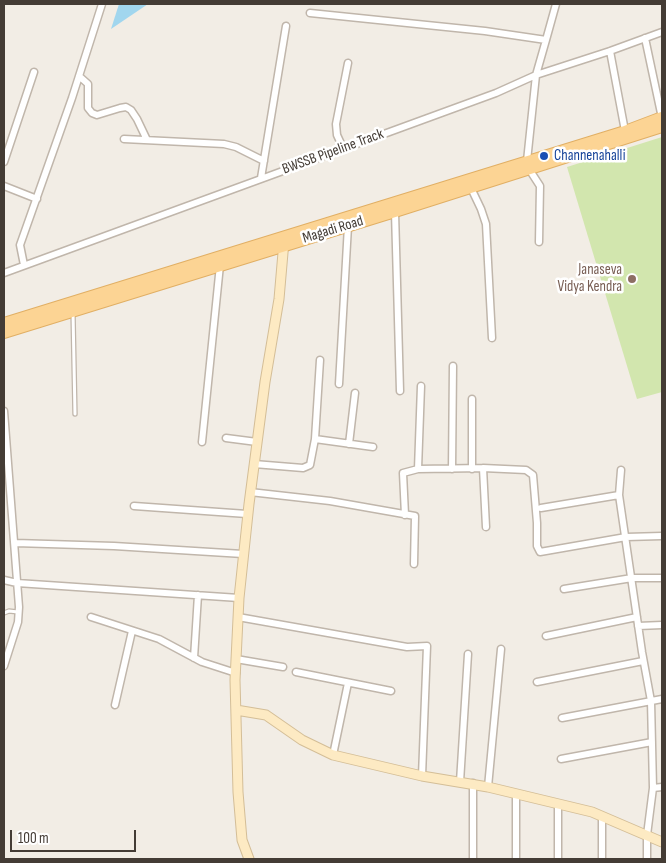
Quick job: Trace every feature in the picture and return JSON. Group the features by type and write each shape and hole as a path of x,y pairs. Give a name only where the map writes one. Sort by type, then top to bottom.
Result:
{"main road":[{"name":"Magadi Road","path":"4,333 220,265 284,241 348,226 471,188 625,130 662,121"},
{"name":"Magadi Road","path":"4,323 284,241 662,121"}],"street":[{"path":"24,265 20,245 80,76 102,4"},
{"path":"539,242 540,186 528,165 536,74 556,4"},
{"path":"310,13 485,31 546,40"},
{"path":"261,178 286,26"},
{"name":"BWSSB Pipeline Track","path":"4,272 496,93 536,74 610,51 662,32"},
{"path":"645,38 662,121"},
{"path":"610,51 625,130"},
{"path":"343,148 337,135 336,124 348,63"},
{"path":"4,162 34,72"},
{"path":"80,76 88,84 88,108 92,113 97,115 126,107 131,110 137,119 147,140"},
{"path":"124,139 224,144 236,147 264,161"},
{"path":"4,186 37,199"},
{"path":"471,188 486,224 492,338"},
{"path":"395,212 400,390"},
{"path":"339,384 348,226"},
{"path":"249,859 242,840 238,792 236,659 238,598 264,382 279,299 284,241"},
{"path":"202,442 220,265"},
{"path":"254,464 304,468 310,466 315,439 320,360"},
{"path":"452,469 453,366"},
{"path":"418,469 421,386"},
{"path":"349,444 355,393"},
{"path":"472,399 472,469"},
{"path":"4,411 15,543 18,612 18,622 4,666"},
{"path":"226,438 257,442"},
{"path":"315,439 373,447"},
{"path":"405,515 403,473 418,469 483,468 526,470 534,474 537,546 540,552 626,537 662,536"},
{"path":"483,468 486,526"},
{"path":"621,470 619,495 643,661 652,701 653,788 647,835 647,859"},
{"path":"250,492 330,501 414,516 414,564"},
{"path":"541,508 619,495"},
{"path":"134,506 248,514"},
{"path":"15,543 114,546 243,554"},
{"path":"564,589 632,578 662,578"},
{"path":"4,580 238,598"},
{"path":"194,658 198,595"},
{"path":"92,617 159,639 202,662 236,673"},
{"path":"238,617 407,647 427,646 422,776"},
{"path":"546,636 637,617"},
{"path":"638,626 662,625"},
{"path":"115,705 132,631"},
{"path":"488,787 501,649"},
{"path":"460,782 468,654"},
{"path":"236,659 282,667"},
{"path":"537,682 643,661"},
{"path":"296,672 391,691"},
{"path":"333,755 348,683"},
{"path":"562,718 662,699"},
{"path":"236,710 266,715 302,740 333,755 422,776 488,787 558,804 602,816 662,842"},
{"path":"562,759 652,742"},
{"path":"472,784 474,859"},
{"path":"653,788 662,787"},
{"path":"516,794 516,859"},
{"path":"558,804 558,859"},
{"path":"602,816 602,859"}],"lane":[{"path":"73,312 75,414"},
{"path":"4,613 9,611 18,612"}],"green space":[{"name":"Janaseva Vidya Kendra","path":"662,137 662,392 637,399 567,167"}],"water":[{"path":"119,4 148,4 111,29"}],"place":[{"name":"Channenahalli","path":"544,156"},
{"name":"Janaseva Vidya Kendra","path":"632,279"}]}
